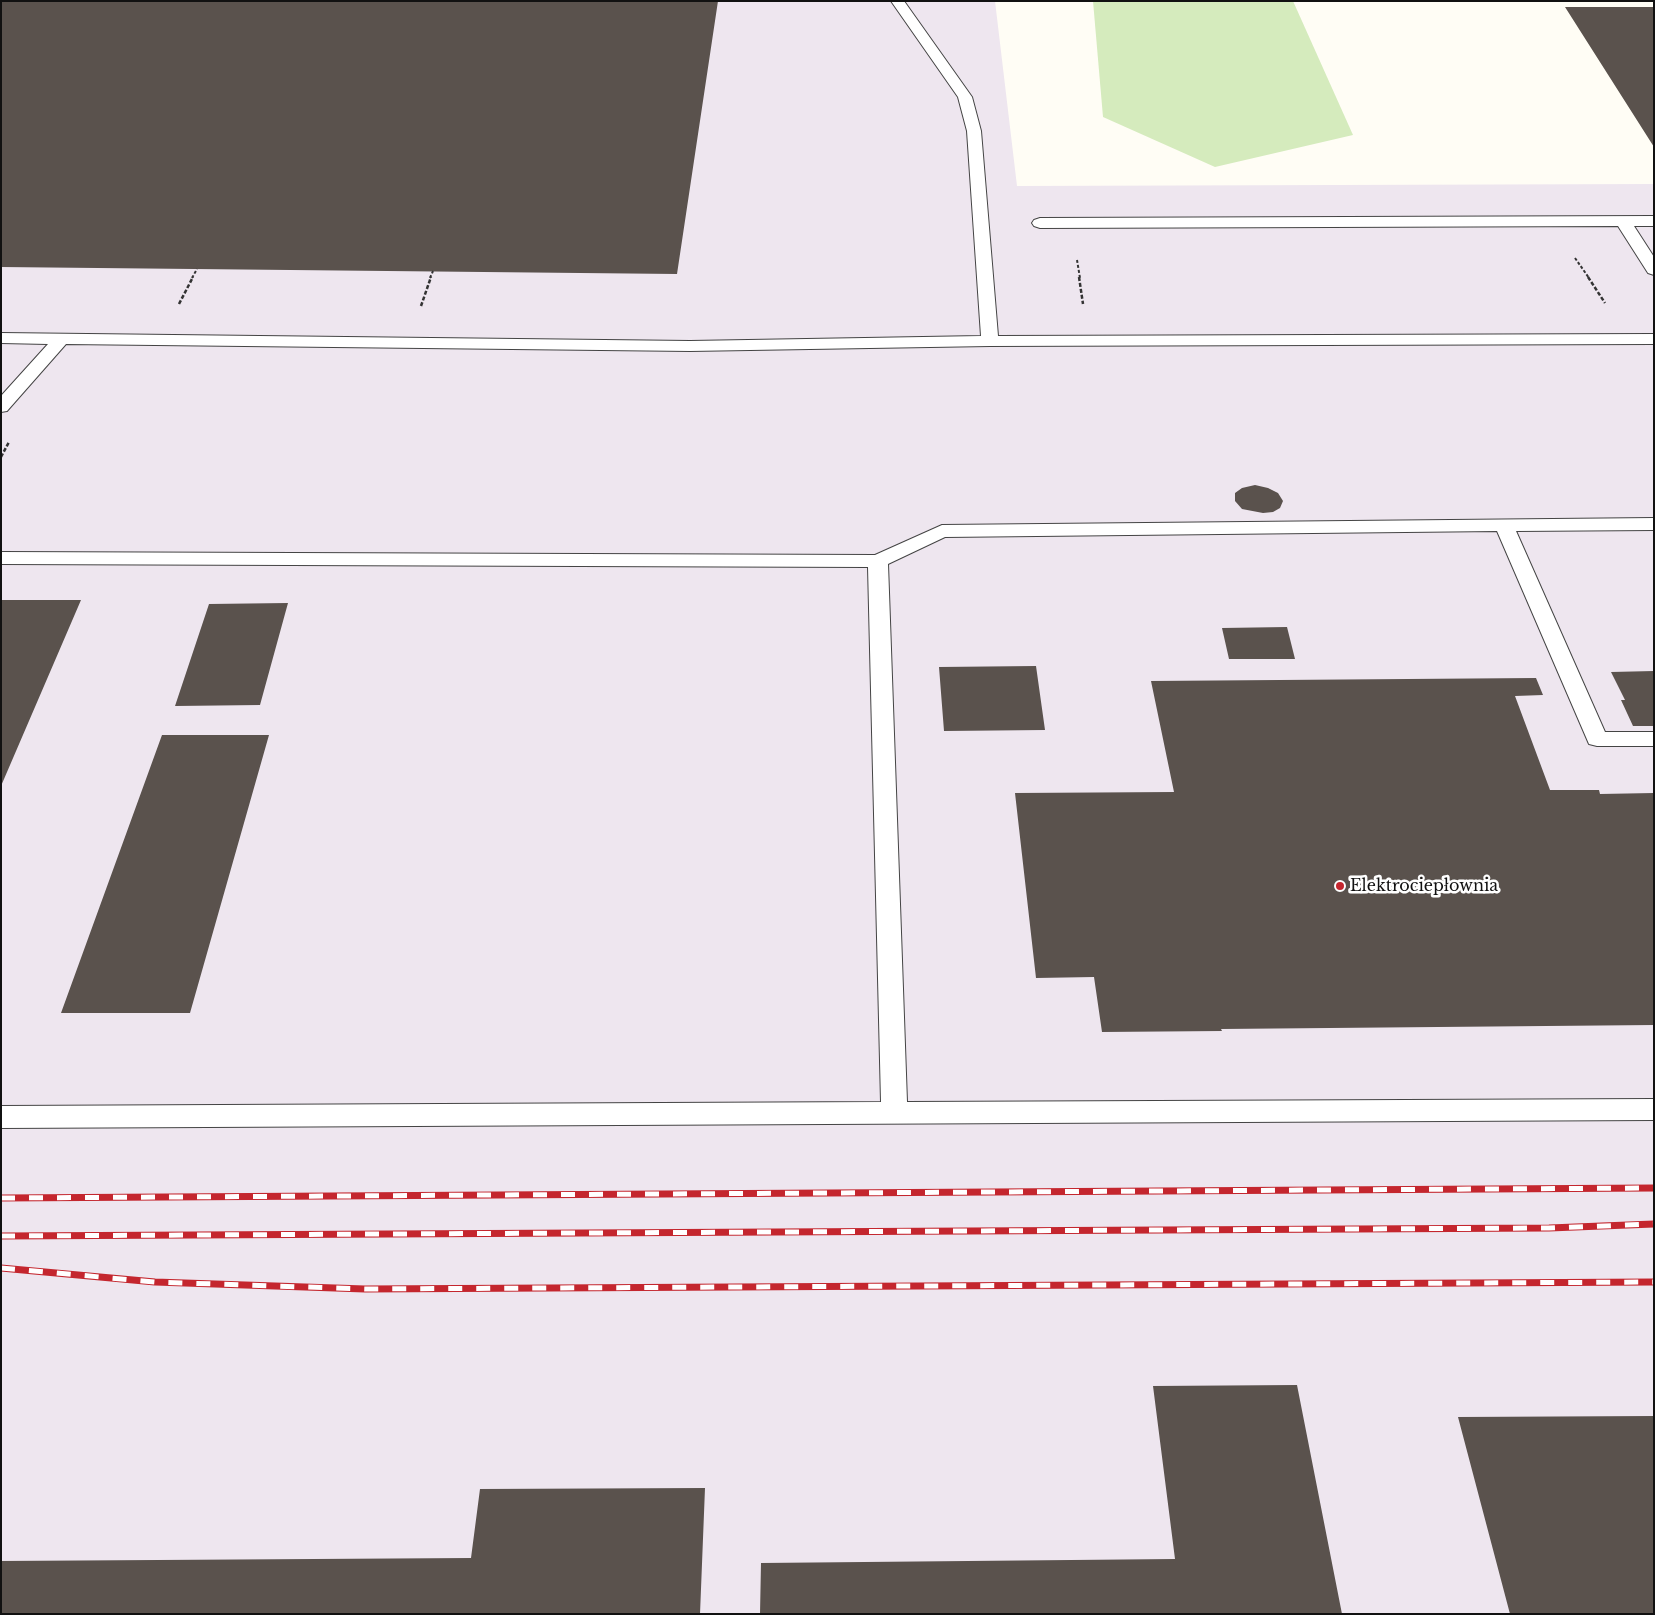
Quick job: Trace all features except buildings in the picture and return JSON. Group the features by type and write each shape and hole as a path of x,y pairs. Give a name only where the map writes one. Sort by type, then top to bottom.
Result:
{"lane":[{"path":"897,1 965,97 974,131 990,341"},
{"path":"1623,221 1654,270"},
{"path":"1040,223 1654,221"},
{"path":"1,338 690,346 990,341 1654,339"},
{"path":"1,407 61,339"},
{"path":"1,558 878,561 942,531 1654,524"},
{"path":"1504,525 1597,739 1654,739"},
{"path":"878,561 894,1112"},
{"path":"1,1117 1654,1109"}],"path":[{"path":"1076,251 1084,310"},
{"path":"1573,254 1608,308"},
{"path":"177,309 197,269"},
{"path":"420,308 433,271"}],"shaded area":[{"path":"1,1 995,1 1017,186 1654,184 1654,1614 1,1614"}],"green space":[{"path":"1093,1 1293,1 1353,135 1215,167 1103,117"}],"railway":[{"path":"1,1198 1654,1188"},
{"path":"1,1236 1549,1228 1654,1224"},
{"path":"1,1268 155,1282 365,1289 1654,1282"}],"place":[{"name":"Elektrociepłownia","path":"1340,886"}]}
